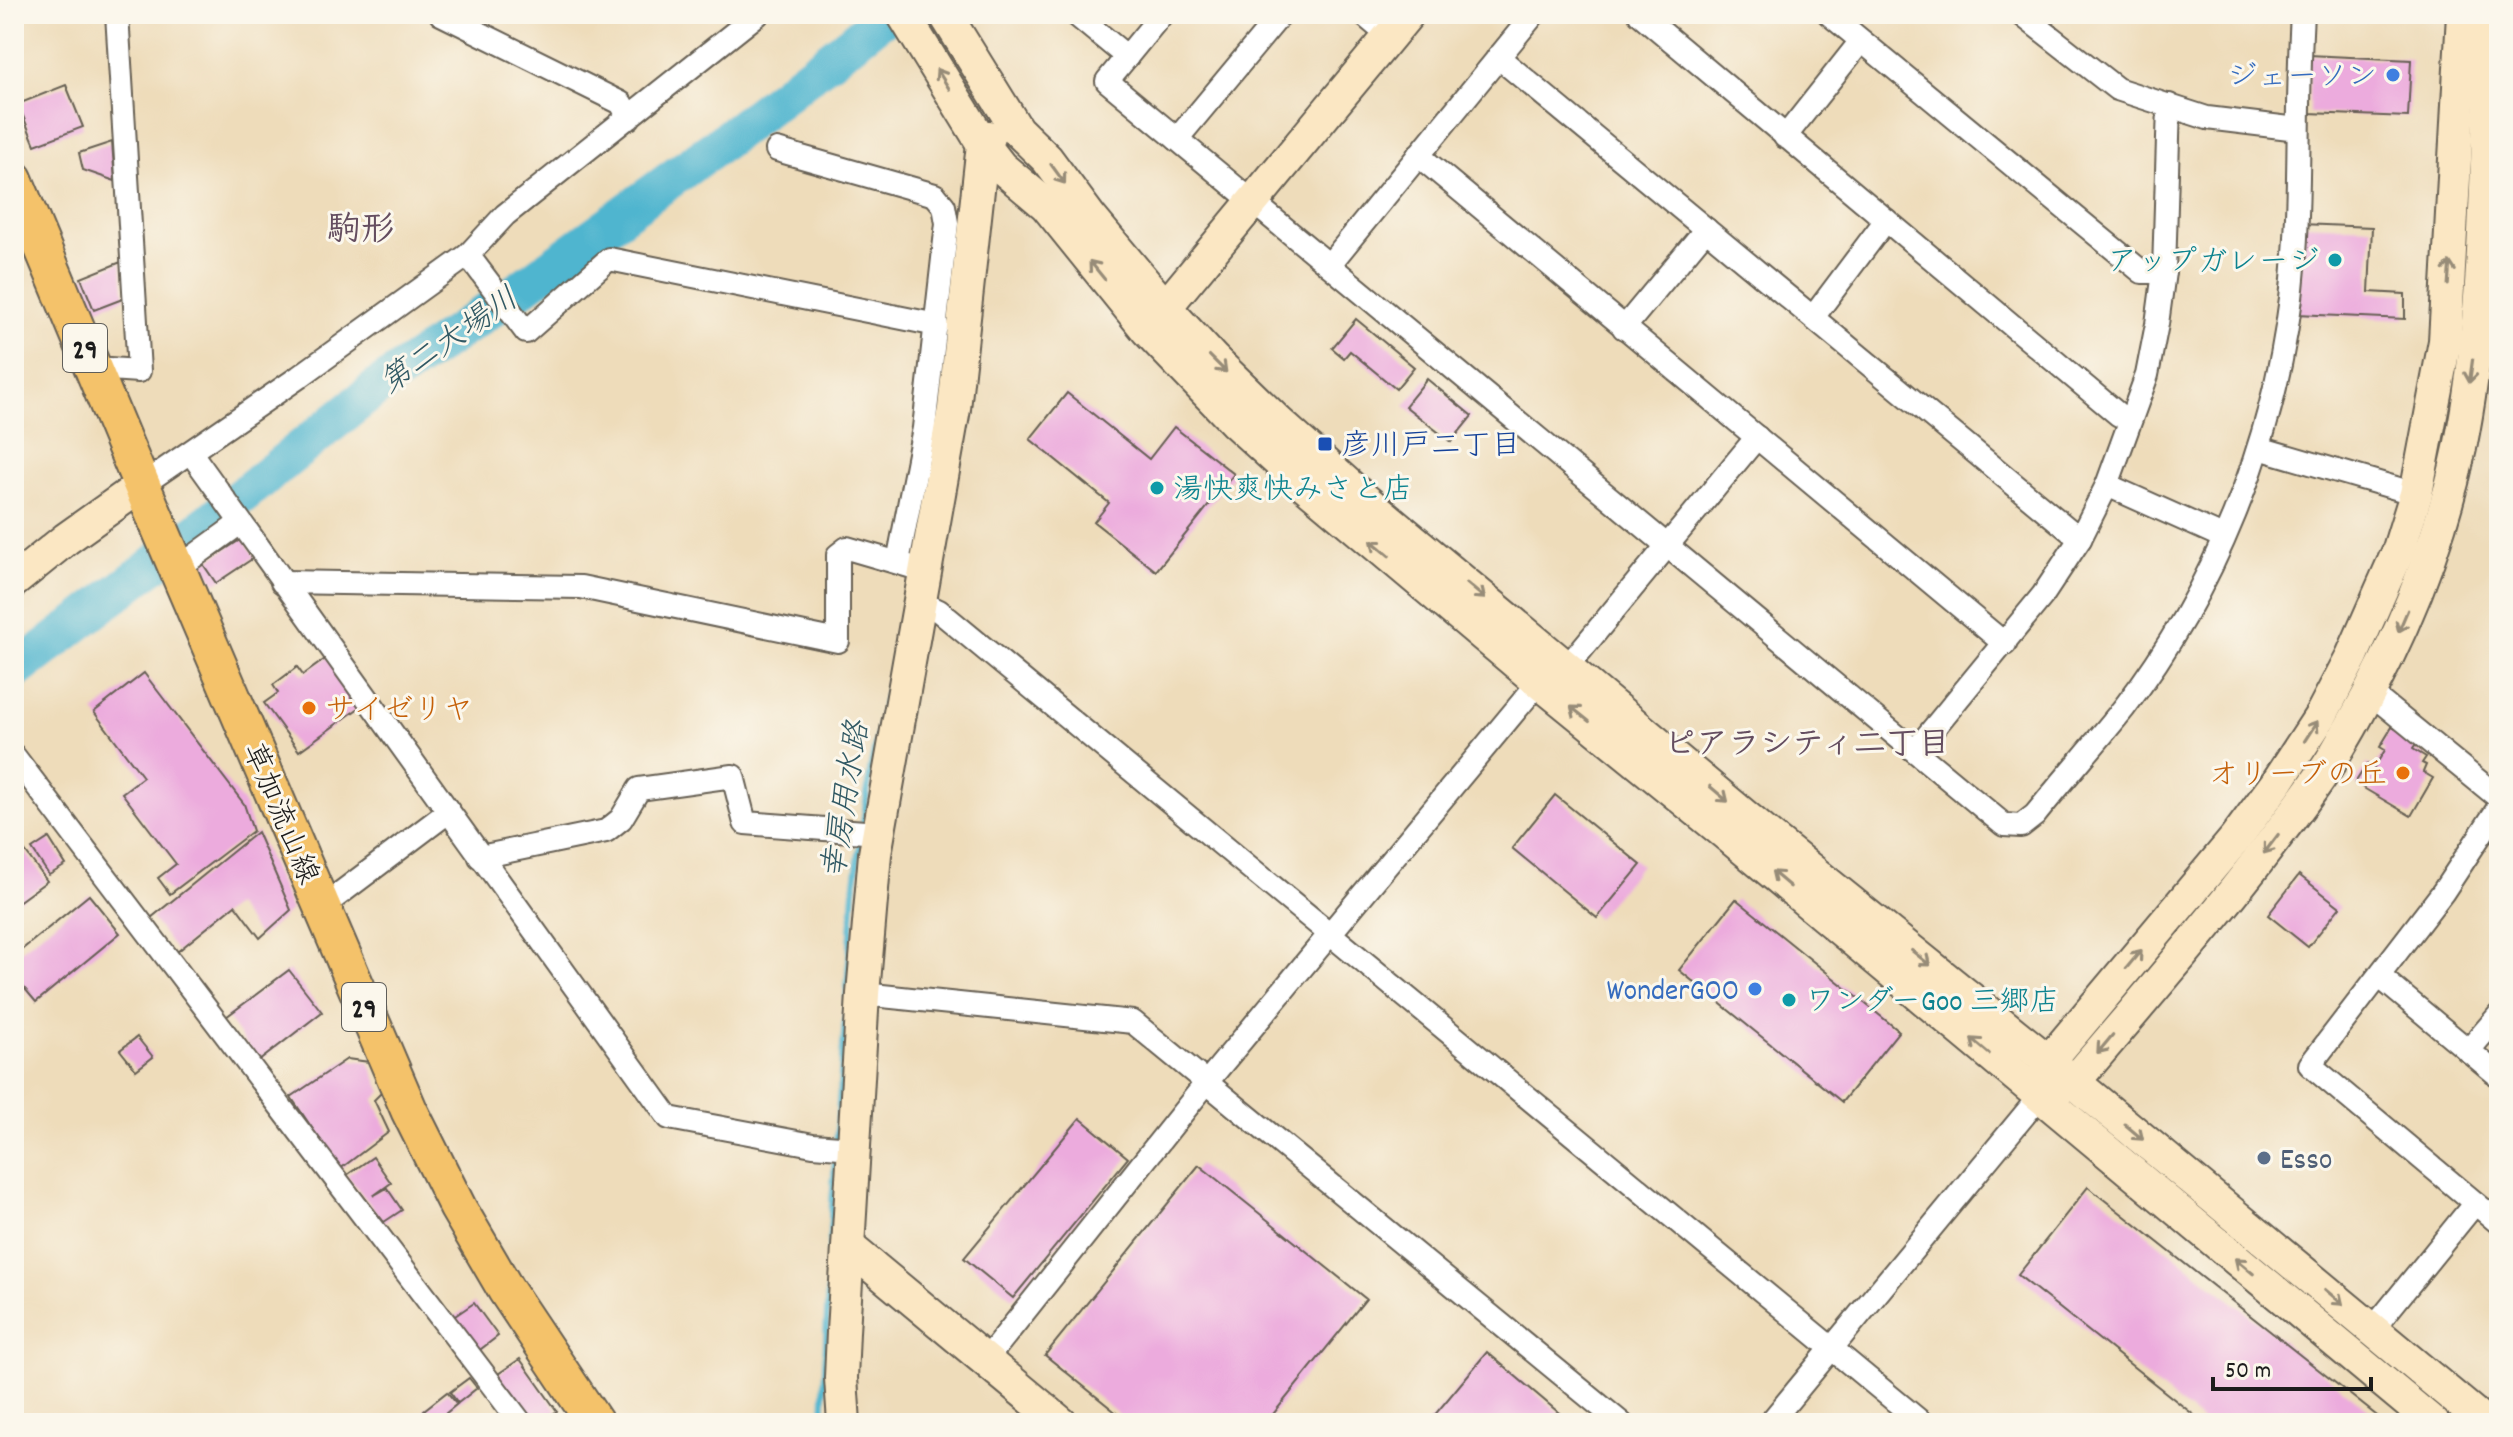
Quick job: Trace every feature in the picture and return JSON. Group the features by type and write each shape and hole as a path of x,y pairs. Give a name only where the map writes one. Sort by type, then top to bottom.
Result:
{"main road":[{"name":"草加流山線","path":"14,179 409,1110 458,1208 506,1290 595,1423"}],"street":[{"path":"94,368 139,371 117,14"},
{"path":"441,14 621,103 629,118"},
{"path":"14,581 66,539 149,501 191,453 475,264 505,215 758,14"},
{"path":"903,14 983,144 1001,167 1046,205 1156,318"},
{"path":"945,14 1007,116 1047,159 1090,217 1156,318 1235,422 1292,474 1764,832 2049,1061 2485,1423"},
{"path":"1075,14 1127,57"},
{"path":"1162,14 1107,81 2004,825 2021,826 2035,815 2124,707 2194,601 2259,448 2281,360 2291,298 2296,232 2302,14"},
{"path":"1177,139 1281,14"},
{"path":"1156,318 1398,25 1363,14"},
{"path":"1329,265 1534,14"},
{"path":"1640,14 2119,415 2131,418"},
{"path":"1829,14 2142,272 2164,272"},
{"path":"2021,14 2117,89 2207,118 2298,129"},
{"path":"1770,1423 2040,1096 2049,1061 2235,839 2320,717 2352,656 2398,552 2416,494 2445,341 2463,14"},
{"path":"2040,1096 2074,1082 2259,859 2330,762 2401,627 2426,566 2460,448 2482,264 2494,14"},
{"path":"1785,137 1861,41"},
{"path":"1498,57 2080,539"},
{"path":"1915,751 2043,595 2080,539 2107,485 2147,375 2164,272 2169,105"},
{"path":"912,566 954,409 983,144 1007,116"},
{"path":"777,150 935,195 944,206 947,223 912,566 920,602 869,832 863,994 841,1148 849,1247 842,1347 844,1423"},
{"path":"1418,155 2005,644"},
{"path":"1814,316 1886,220"},
{"path":"1624,328 1706,229"},
{"path":"475,264 526,332 609,259 937,325"},
{"path":"985,1361 1207,1082 1757,437"},
{"path":"2259,448 2416,494"},
{"path":"191,453 669,1118 841,1148"},
{"path":"2107,485 2223,537"},
{"path":"178,568 240,523"},
{"path":"282,582 581,587 838,641 838,555 847,548 912,566"},
{"path":"920,602 939,611 1922,1423"},
{"path":"1553,674 2040,1096 2433,1423"},
{"path":"2369,692 2499,798"},
{"path":"14,756 521,1423"},
{"path":"480,857 606,831 621,819 639,789 733,776 745,823 869,832"},
{"path":"2499,807 2443,892 2310,1065 2499,1223"},
{"path":"322,907 448,812"},
{"path":"2379,976 2499,1076"},
{"path":"863,994 1133,1022 1621,1423"},
{"path":"2468,1051 2499,1015"},
{"path":"2373,1329 2475,1203"},
{"path":"849,1247 1061,1423"}],"building":[{"path":"2309,55 2411,60 2408,117 2309,113"},
{"path":"66,85 83,127 35,145 18,104"},
{"path":"112,142 115,181 83,170 79,153"},
{"name":"アップガレージ","path":"2301,224 2372,227 2369,292 2405,294 2405,319 2297,314"},
{"path":"121,262 125,298 94,310 81,278"},
{"path":"1356,319 1414,367 1396,389 1350,351 1344,358 1332,348"},
{"path":"1427,379 1472,416 1451,442 1405,406"},
{"name":"湯快爽快みさと店","path":"1067,393 1149,459 1174,427 1234,474 1156,571 1094,522 1109,503 1030,439"},
{"path":"243,538 255,557 216,583 203,564"},
{"path":"328,657 363,705 299,751 264,703 278,693 273,685 297,667 303,675"},
{"path":"144,673 244,804 253,831 170,894 158,878 176,864 122,793 143,777 94,712"},
{"path":"2392,727 2418,742 2413,749 2426,757 2422,763 2426,765 2423,772 2433,778 2411,816 2355,783 2367,764 2374,768 2385,750 2380,747"},
{"path":"1555,795 1641,865 1597,918 1512,848"},
{"path":"257,832 291,910 260,938 235,905 177,952 151,918"},
{"path":"49,838 66,865 49,875 32,849"},
{"path":"24,850 47,881 14,905 14,857"},
{"path":"2299,875 2340,907 2308,947 2268,915"},
{"path":"89,895 120,933 36,1002 14,976 14,956"},
{"name":"ワンダーGoo 三郷店","path":"1736,899 1899,1031 1842,1102 1679,970"},
{"path":"289,970 322,1012 259,1061 226,1017"},
{"path":"137,1037 153,1057 136,1070 120,1050"},
{"path":"347,1059 369,1062 382,1092 374,1100 389,1132 340,1169 291,1097"},
{"path":"1080,1118 1128,1158 1013,1298 964,1258"},
{"path":"373,1157 391,1183 373,1196 387,1188 402,1210 384,1222 347,1175"},
{"path":"1199,1165 1366,1299 1266,1423 1129,1423 1045,1355"},
{"path":"2088,1187 2386,1423 2204,1423 2018,1275"},
{"path":"474,1303 498,1336 477,1352 452,1318"},
{"path":"1487,1352 1571,1423 1428,1423"},
{"path":"520,1359 557,1411 540,1423 529,1423 495,1376"},
{"path":"469,1378 477,1388 458,1403 450,1392"},
{"path":"447,1392 457,1404 434,1423 424,1410"}],"waterway":[{"name":"第二大場川","path":"14,672 379,386 519,290 729,137 888,14"},
{"name":"幸房用水路","path":"955,253 961,189"},
{"name":"幸房用水路","path":"823,1423 830,1232 854,890 871,765 896,647"}],"place":[{"name":"ジェーソン","path":"2393,75"},
{"name":"アップガレージ","path":"2335,260"},
{"name":"彦川戸二丁目","path":"1325,444"},
{"name":"湯快爽快みさと店","path":"1157,488"},
{"name":"サイゼリヤ","path":"309,708"},
{"name":"オリーブの丘","path":"2403,773"},
{"name":"WonderGOO","path":"1755,989"},
{"name":"ワンダーGoo 三郷店","path":"1789,1000"},
{"name":"Esso","path":"2264,1158"}],"district":[{"name":"駒形","path":"361,227"},
{"name":"ピアラシティ二丁目","path":"1807,742"}]}
